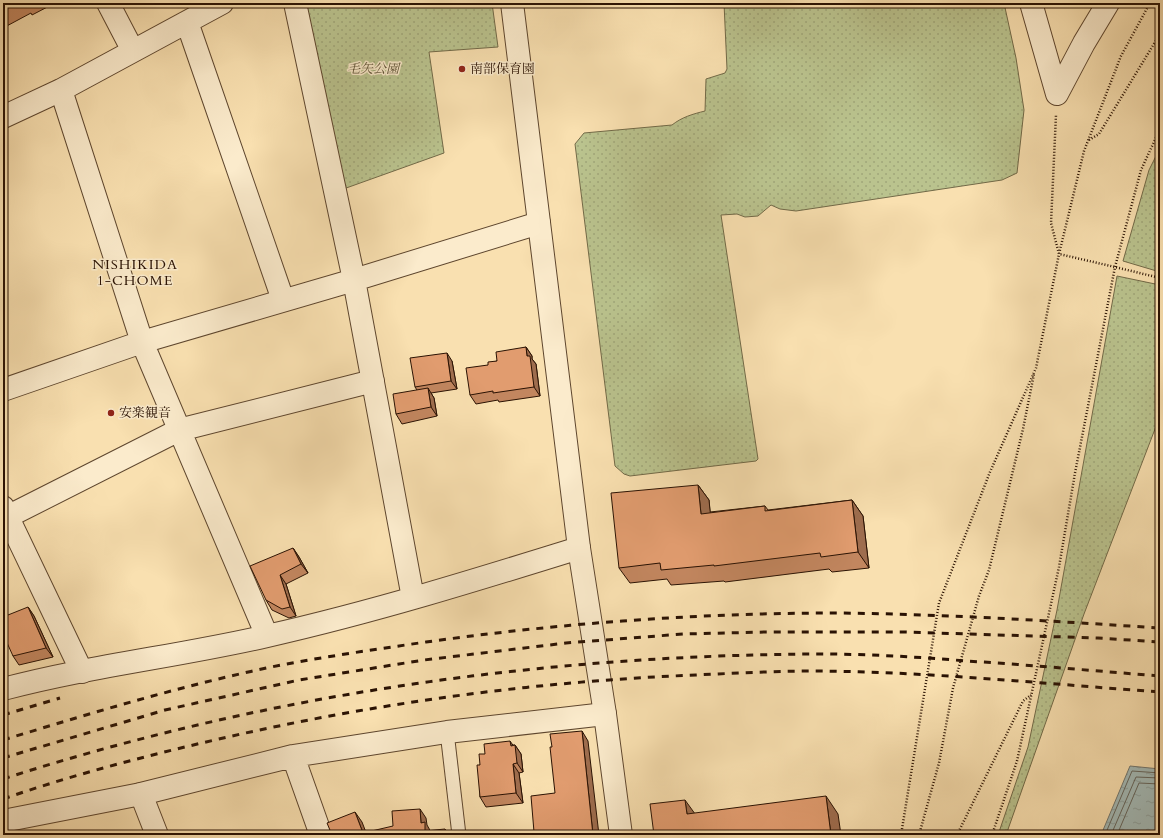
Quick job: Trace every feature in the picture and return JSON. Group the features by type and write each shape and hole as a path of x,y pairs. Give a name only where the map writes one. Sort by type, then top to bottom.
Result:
{"street":[{"path":"108,3 133,51"},
{"path":"3,117 61,90 222,3"},
{"path":"296,3 354,280 413,598"},
{"path":"512,3 579,548 605,714 621,835"},
{"path":"1031,3 1057,94"},
{"path":"1057,94 1084,43 1108,3"},
{"path":"187,22 284,300"},
{"path":"61,90 142,342 267,636"},
{"path":"3,390 142,342 354,280 539,223"},
{"path":"82,672 5,514 179,430 373,381"},
{"path":"3,689 267,636 413,598 579,548"},
{"path":"3,822 141,794 293,756 447,732 605,714"},
{"path":"293,756 321,835"},
{"path":"141,794 157,835"}],"lane":[{"path":"447,732 459,835"}],"path":[{"path":"919,835 938,763 953,688 979,596 989,570 1024,429 1059,254 1084,151 1121,56 1150,3"},
{"path":"1089,140 1099,134 1160,34"},
{"path":"1057,94 1051,223 1059,254"},
{"path":"992,835 1017,761 1032,694 1059,567 1076,466 1115,267 1141,170 1160,128"},
{"path":"1059,254 1160,278"},
{"path":"901,835 939,603 990,472 1036,368"},
{"path":"957,835 1023,701 1032,694"}],"green space":[{"name":"毛矢公園","path":"301,3 492,3 498,47 429,52 444,153 335,192"},
{"path":"724,3 1004,3 1016,58 1024,110 1017,173 1002,180 796,211 780,209 771,205 758,216 745,217 737,214 721,215 758,459 756,461 630,476 624,474 615,466 575,144 584,133 672,125 684,118 705,111 706,79 725,73 727,69"},
{"path":"1160,148 1160,272 1123,261 1149,170"},
{"path":"1117,276 1160,285 1160,416 1084,614 1006,835 998,835 1028,747 1057,610"}],"water":[{"path":"1130,766 1160,769 1160,835 1101,835"}],"building":[{"path":"3,3 16,3 3,10"},
{"path":"526,347 527,356 530,356 534,387 470,395 466,368 488,365 488,362 497,361 496,352"},
{"path":"447,353 451,381 415,387 410,358"},
{"path":"428,388 431,407 396,414 393,394"},
{"path":"698,485 701,514 765,506 765,511 852,500 858,552 821,557 820,553 714,566 661,570 660,563 619,568 611,493"},
{"path":"293,548 301,564 280,575 290,607 282,609 266,600 250,566"},
{"path":"28,607 46,648 13,656 3,634 3,617"},
{"path":"582,731 593,835 520,835 520,833 534,832 531,796 555,793 550,734"},
{"path":"510,741 511,746 515,745 517,763 513,764 516,793 480,797 477,765 480,765 479,754 485,754 484,744"},
{"path":"826,796 831,835 654,835 650,804 685,800 687,814"},
{"path":"420,809 421,823 425,822 425,831 445,829 446,835 332,835 327,823 355,812 363,833 393,826 392,811"}],"railway":[{"path":"3,740 176,690 281,665 426,642 528,629 631,620 786,613 958,616 1160,628"},
{"path":"3,758 165,710 299,680 424,660 566,643 683,634 766,632 903,632 1098,638 1160,642"},
{"path":"3,779 102,749 203,724 304,702 407,685 510,672 613,662 716,656 820,654 930,658 1160,676"},
{"path":"3,799 62,780 151,755 297,722 411,702 467,694 581,682 639,678 819,671 947,676 1160,692"},
{"path":"3,715 60,698"}],"place":[{"name":"南部保育園","path":"462,69"},
{"name":"安楽観音","path":"111,413"}],"district":[{"name":"NISHIKIDA 1-CHOME","path":"135,272"}]}
